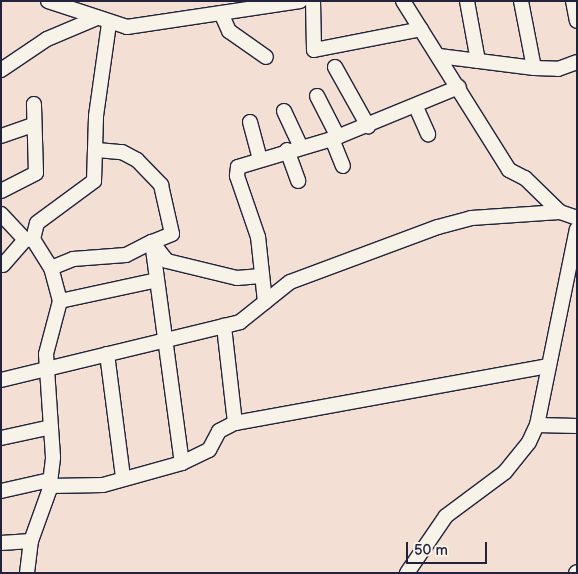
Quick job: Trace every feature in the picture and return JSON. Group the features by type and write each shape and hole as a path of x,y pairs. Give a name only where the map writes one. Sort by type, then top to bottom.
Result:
{"street":[{"path":"48,1 110,24 127,26 292,2"},
{"path":"313,1 314,50 421,29"},
{"path":"403,1 459,87 509,170 525,178 560,212"},
{"path":"467,1 478,61"},
{"path":"521,1 534,68"},
{"path":"573,1 577,21"},
{"path":"222,13 229,31 266,57"},
{"path":"1,70 47,39 97,18"},
{"path":"3,265 29,239 37,223 94,181 97,150 96,116 110,24"},
{"path":"439,56 534,68 558,69 577,62"},
{"path":"334,67 368,126"},
{"path":"265,302 258,237 237,171 242,164 335,138 416,107 459,87"},
{"path":"317,96 335,138 342,166"},
{"path":"1,191 36,172 33,125 34,104"},
{"path":"416,107 428,134"},
{"path":"284,111 301,147"},
{"path":"250,122 260,158"},
{"path":"1,136 33,125"},
{"path":"51,268 74,259 126,255 172,234 155,174 122,152 97,150"},
{"path":"287,150 298,181"},
{"path":"1,380 240,322 290,282 438,227 471,218 560,212 577,218"},
{"path":"1,214 29,239 51,268 60,301 46,354 51,427 50,483 31,540 27,573"},
{"path":"408,573 432,531 505,472 537,425 577,229"},
{"path":"152,242 167,260 237,278 261,276"},
{"path":"152,242 182,463"},
{"path":"60,301 157,280"},
{"path":"224,326 235,423"},
{"path":"107,354 124,477"},
{"path":"1,491 50,483 102,486 124,477 182,463 209,450 219,431 235,423 549,366"},
{"path":"537,425 577,426"},
{"path":"1,438 51,427"},
{"path":"1,543 31,540"}]}
